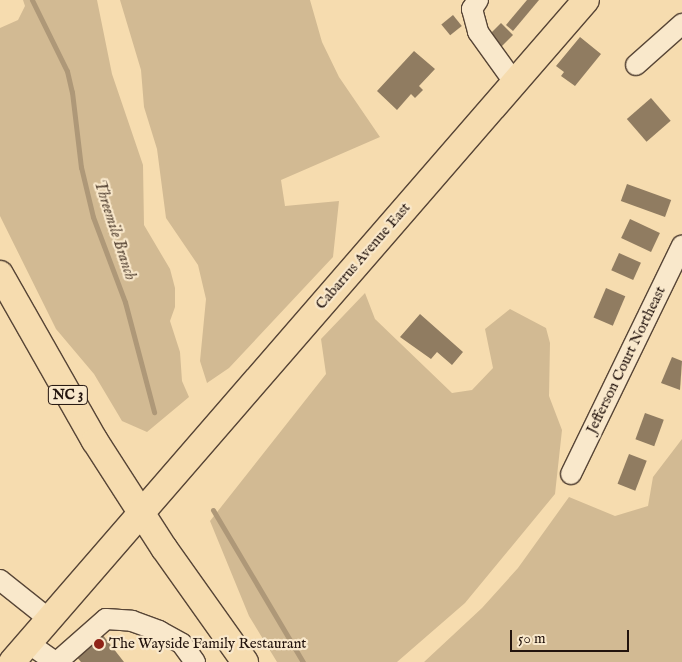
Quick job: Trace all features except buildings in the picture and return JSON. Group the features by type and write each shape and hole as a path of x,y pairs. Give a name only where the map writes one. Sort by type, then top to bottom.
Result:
{"main road":[{"name":"Cabarrus Avenue East","path":"20,652 586,0"},
{"name":"NC 3","path":"0,276 95,441 141,512 245,662"}],"street":[{"path":"478,0 472,9 478,32 514,82"},
{"path":"636,65 682,24"},
{"name":"Jefferson Court Northeast","path":"571,474 682,246"},
{"path":"0,580 49,619"},
{"path":"20,652 56,662 106,619 132,621 159,631 182,644 195,662"}],"shaded area":[{"path":"23,0 97,0 112,74 143,165 144,225 170,269 175,288 175,307 170,321 180,352 182,381 189,397 147,432 122,421 94,374 56,329 0,216 0,28 18,20 25,6"},
{"path":"120,0 310,0 322,42 339,77 380,137 281,180 285,206 339,201 333,257 229,368 207,383 200,361 206,299 198,265 166,218 157,149 144,107 141,70"},
{"path":"365,293 375,319 452,393 472,390 493,368 485,329 510,309 546,328 550,343 549,396 562,430 555,494 465,603 397,662 277,662 249,616 210,521 326,374 321,339"},
{"path":"682,439 682,662 424,662 482,608 518,568 569,497 615,516 648,506 653,477"}],"waterway":[{"name":"Threemile Branch","path":"32,0 67,71 72,92 81,167 93,217 125,302 154,412"},
{"name":"Threemile Branch","path":"213,510 303,662"}],"place":[{"name":"The Wayside Family Restaurant","path":"99,644"}]}
